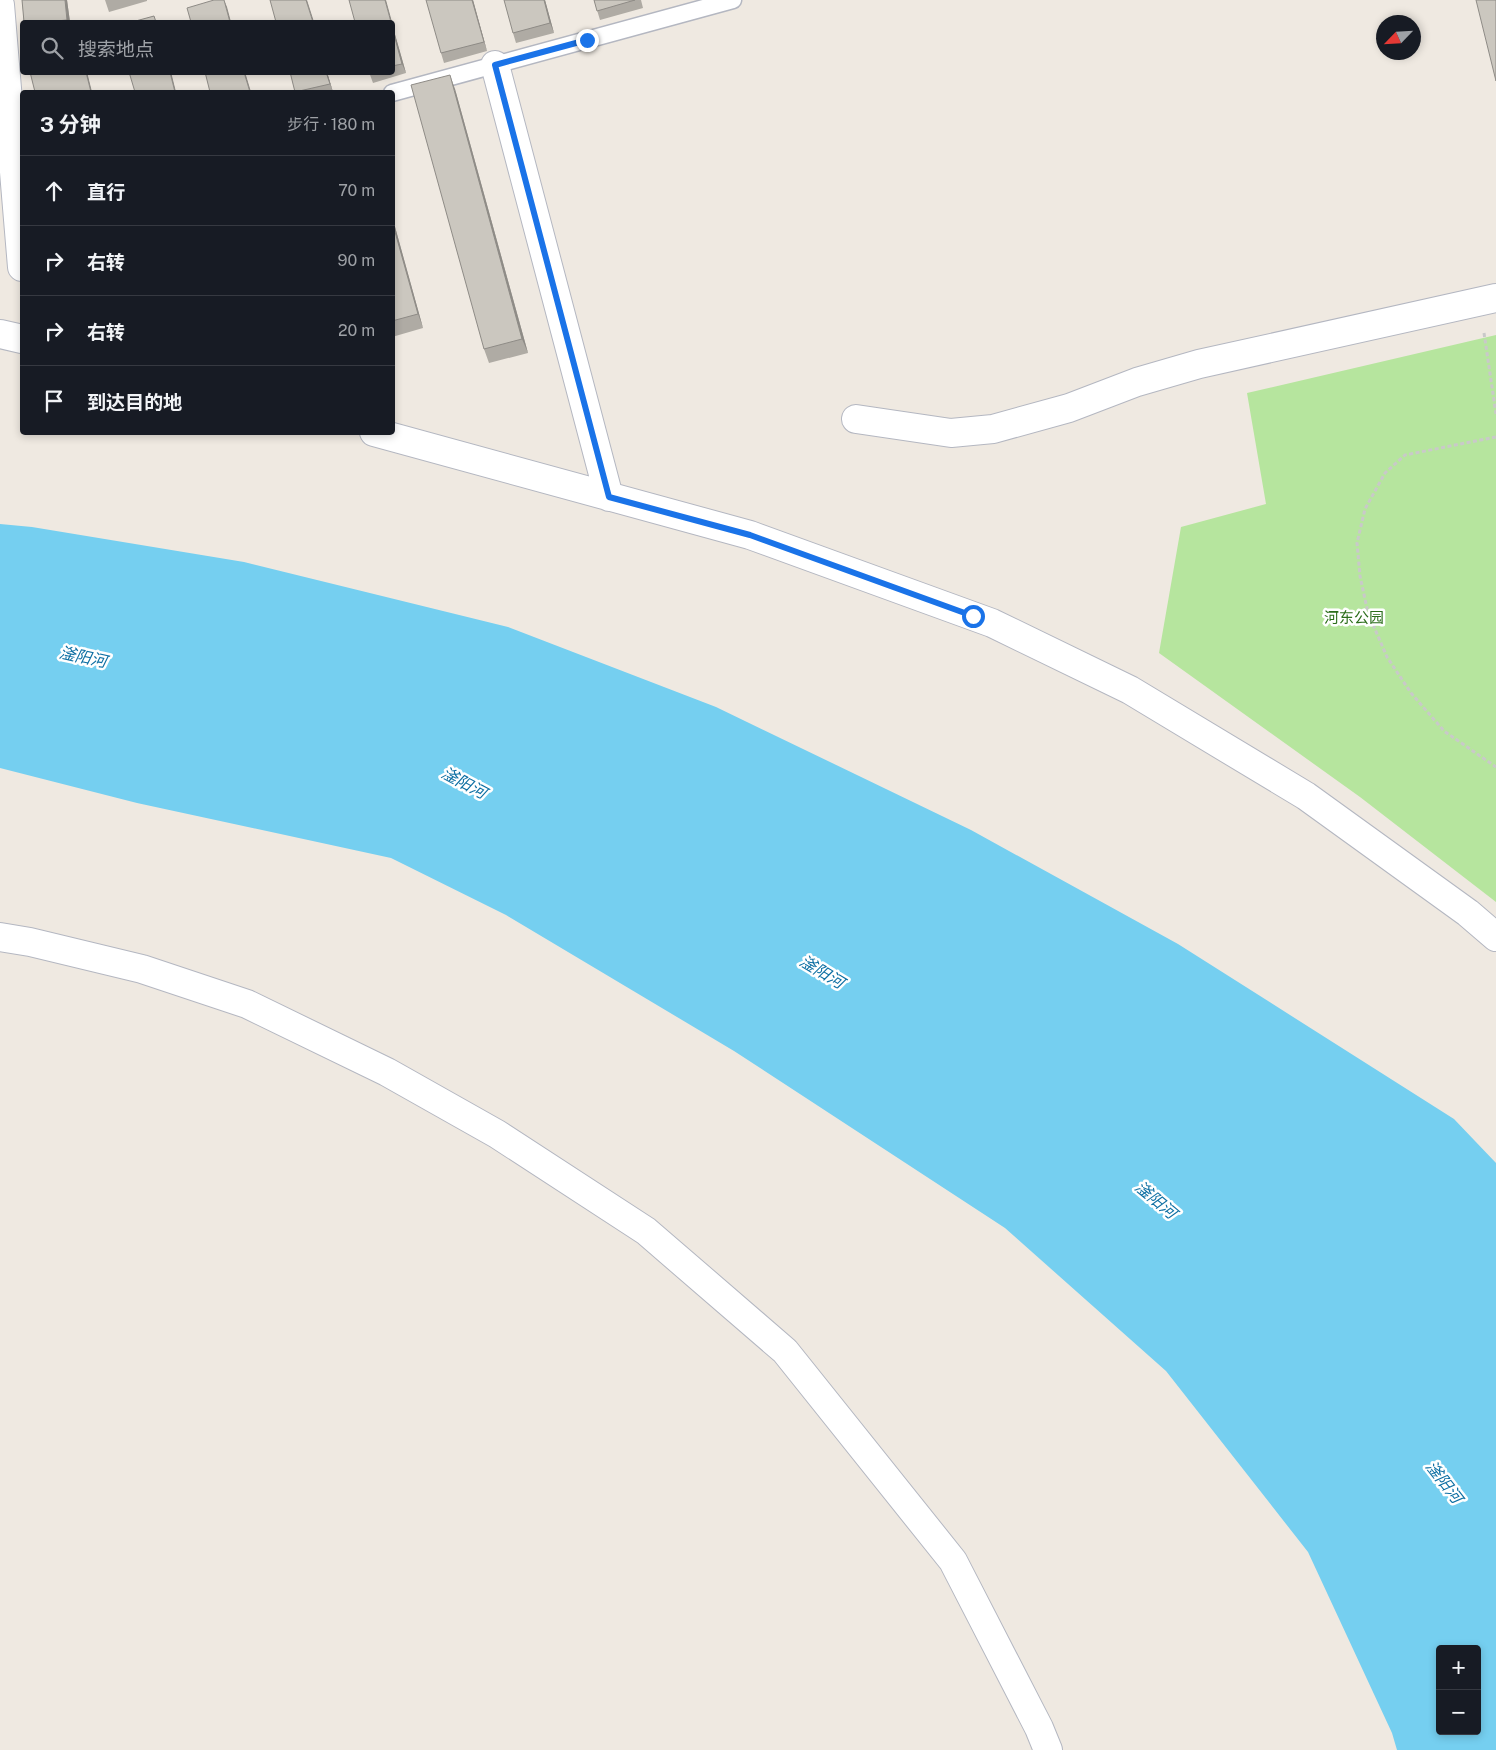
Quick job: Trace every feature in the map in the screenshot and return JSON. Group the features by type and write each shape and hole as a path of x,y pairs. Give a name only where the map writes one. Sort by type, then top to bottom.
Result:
{"street":[{"path":"0,5 20,219"},
{"path":"495,65 609,497"},
{"path":"856,419 951,433 992,429 1069,408 1137,382 1199,364 1488,299"},
{"path":"0,334 20,339"},
{"path":"385,435 750,535 992,623 1130,690 1306,796 1468,912 1496,936"},
{"path":"0,937 30,942 142,969 247,1004 387,1072 496,1134 646,1231 785,1351 953,1561 1039,1728 1048,1750"}],"lane":[{"path":"395,92 733,0"}],"path":[{"path":"1488,299 1496,414"},
{"path":"1496,438 1405,455 1385,473 1365,510 1357,543 1360,576 1368,613 1388,657 1411,693 1444,731 1496,767"}],"green space":[{"name":"河东公园","path":"1496,335 1496,902 1360,797 1159,653 1181,527 1266,504 1247,393"}],"water":[{"name":"滏阳河","path":"0,524 32,527 244,562 508,627 716,707 971,830 1178,944 1454,1119 1496,1163 1496,1750 1397,1750 1392,1733 1308,1552 1166,1371 1005,1228 734,1051 506,915 391,858 137,803 0,768"}],"building":[{"path":"22,0 65,0 67,20 24,20"},
{"path":"214,0 224,0 229,20 190,20 187,8"},
{"path":"270,0 306,0 312,20 275,20"},
{"path":"349,0 385,0 390,20 354,20"},
{"path":"426,0 472,0 484,42 441,53"},
{"path":"504,0 544,0 550,23 513,33"},
{"path":"594,0 635,0 597,11"},
{"path":"1476,0 1496,0 1496,81"},
{"path":"154,16 155,20 139,20"},
{"path":"395,38 402,64 395,65"},
{"path":"31,75 87,75 90,90 34,90"},
{"path":"130,75 171,75 174,90 134,90"},
{"path":"206,75 245,75 249,90 210,90"},
{"path":"291,75 327,75 330,84 304,90 294,90"},
{"path":"450,75 522,339 484,349 411,85"},
{"path":"395,232 418,314 395,320"}],"route":[{"path":"587,40 495,65 609,497 750,535 973,616"}]}
